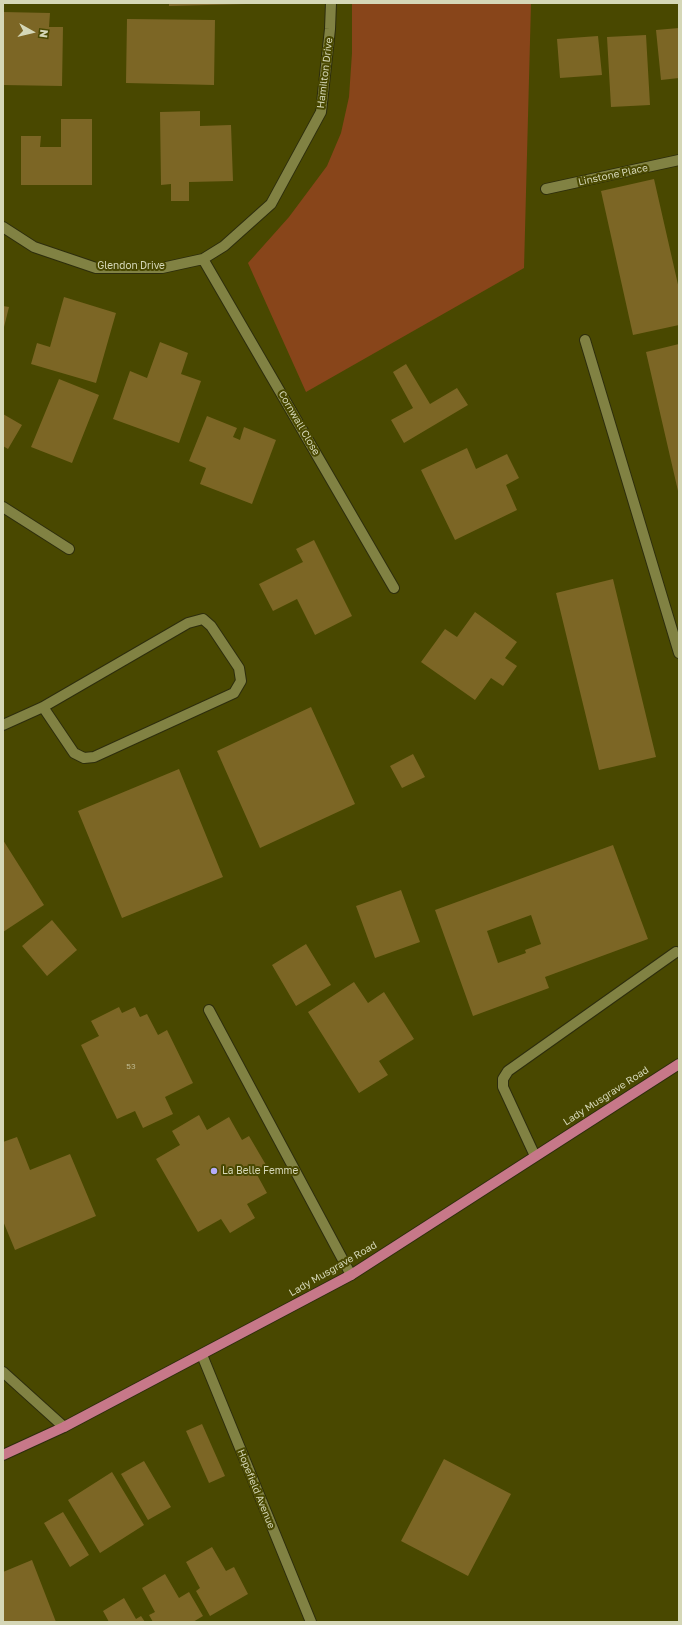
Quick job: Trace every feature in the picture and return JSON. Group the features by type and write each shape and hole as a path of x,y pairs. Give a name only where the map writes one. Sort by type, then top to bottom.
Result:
{"main road":[{"name":"Lady Musgrave Road","path":"3,1455 64,1427 351,1275 679,1064"}],"street":[{"name":"Hamilton Drive","path":"271,204 321,112 330,29 331,3"},
{"name":"Linstone Place","path":"546,189 679,160"},
{"name":"Glendon Drive","path":"3,226 34,247 96,268 162,268 204,259 224,246 271,204"},
{"name":"Cornwall Close","path":"204,259 394,588"},
{"path":"585,340 679,652"},
{"path":"3,507 69,549"},
{"path":"3,725 42,707 188,623 203,619 211,626 239,668 241,681 234,693 94,757 84,758 74,753 42,707"},
{"path":"535,1156 503,1087 503,1079 508,1071 676,952"},
{"path":"209,1010 351,1275"},
{"name":"Hopefield Avenue","path":"202,1355 310,1622"},
{"path":"3,1372 64,1427"}],"shaded area":[{"path":"352,3 531,3 524,268 306,392 248,263 289,217 327,166 341,133 349,97 352,53"}],"building":[{"path":"169,3 246,3 246,4 169,6"},
{"path":"3,12 50,13 49,27 63,27 62,86 3,85"},
{"path":"127,19 215,20 214,85 126,83"},
{"path":"679,28 679,78 661,80 656,30"},
{"path":"646,35 650,105 611,107 607,37"},
{"path":"598,36 602,75 560,78 557,39"},
{"path":"200,111 200,126 231,125 233,181 189,182 189,201 171,201 171,184 161,185 160,112"},
{"path":"61,119 92,119 92,185 21,185 21,136 41,136 40,147 61,147"},
{"path":"654,179 679,289 679,325 633,335 601,191"},
{"path":"64,297 116,313 96,383 31,364 37,343 50,347"},
{"path":"3,306 9,307 4,327 3,327"},
{"path":"160,342 188,353 181,374 201,381 179,443 113,419 130,371 147,378"},
{"path":"679,344 679,491 678,491 646,352"},
{"path":"406,364 430,404 457,388 468,405 404,443 391,420 413,408 393,372"},
{"path":"59,379 99,395 72,463 31,447"},
{"path":"3,414 22,425 8,449 3,446"},
{"path":"207,416 237,428 233,437 240,440 244,427 276,440 252,504 200,484 206,468 189,461"},
{"path":"467,448 476,469 507,454 519,478 506,485 517,510 455,540 421,470"},
{"path":"314,540 352,616 315,635 297,599 273,611 259,584 303,562 296,549"},
{"path":"613,579 656,757 599,770 556,593"},
{"path":"475,612 517,642 505,658 517,666 503,686 491,678 475,700 421,662 445,629 457,637"},
{"path":"311,707 355,804 260,848 217,751"},
{"path":"413,754 425,777 402,788 390,766"},
{"path":"179,769 223,877 122,918 78,811"},
{"path":"3,840 44,905 3,932"},
{"path":"613,845 648,939 545,977 549,988 473,1016 435,910","holes":["531,915 541,944 525,950 526,953 498,963 487,931"]},
{"path":"401,890 420,942 375,958 356,906"},
{"path":"52,920 77,950 47,976 22,946"},
{"path":"306,944 331,985 296,1006 272,965"},
{"path":"354,982 368,1003 384,992 414,1039 379,1061 388,1075 359,1093 308,1012"},
{"path":"119,1007 122,1013 135,1007 140,1017 147,1014 158,1035 167,1030 193,1083 165,1097 173,1114 143,1128 135,1111 117,1119 81,1045 99,1036 91,1021"},
{"path":"199,1115 207,1130 229,1117 242,1140 249,1136 266,1165 255,1171 267,1193 247,1204 255,1218 230,1233 221,1219 198,1232 156,1159 180,1145 172,1131"},
{"path":"17,1137 30,1170 70,1154 96,1216 15,1250 3,1221 3,1142"},
{"path":"202,1424 225,1476 209,1483 186,1431"},
{"path":"444,1459 511,1494 468,1576 401,1541"},
{"path":"144,1461 171,1507 148,1520 121,1474"},
{"path":"112,1472 144,1525 100,1553 68,1500"},
{"path":"63,1512 89,1555 70,1567 44,1523"},
{"path":"212,1547 226,1571 234,1567 248,1594 210,1616 196,1591 200,1588 186,1562"},
{"path":"32,1560 56,1622 3,1622 3,1572"},
{"path":"165,1574 179,1598 189,1592 203,1616 193,1622 153,1622 149,1615 155,1612 142,1588"},
{"path":"124,1598 136,1619 141,1616 145,1622 109,1622 103,1611"}],"place":[{"name":"La Belle Femme","path":"214,1171"}]}
